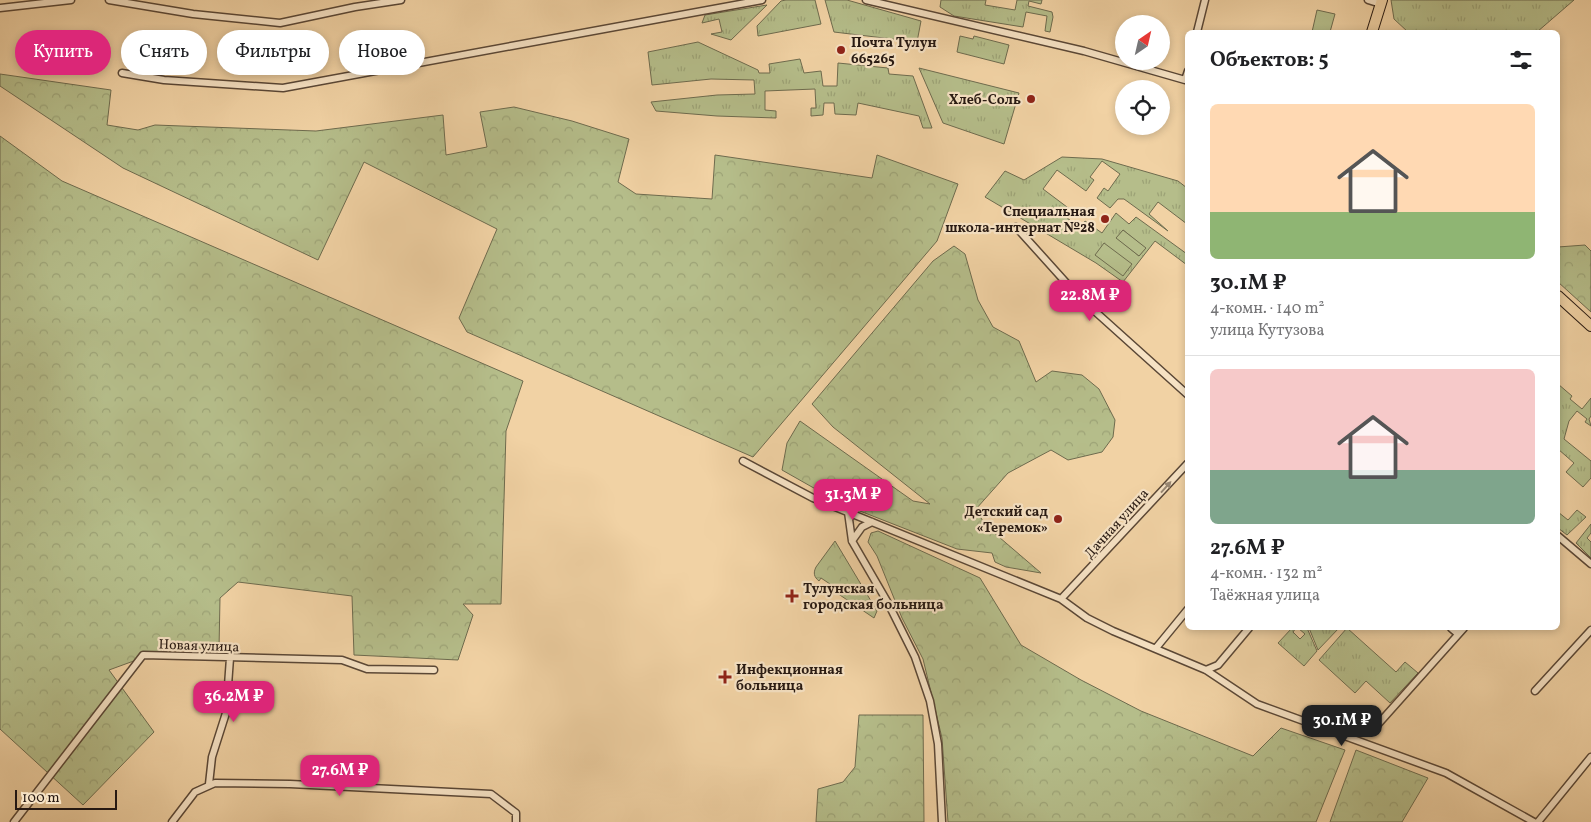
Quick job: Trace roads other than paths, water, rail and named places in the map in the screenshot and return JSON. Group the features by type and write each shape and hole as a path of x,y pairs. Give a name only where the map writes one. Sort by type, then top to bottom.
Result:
{"highway":[{"path":"1373,30 1381,2"},
{"path":"1560,298 1589,324"}],"street":[{"path":"0,8 71,0"},
{"path":"109,0 193,14 280,23 355,7 401,0"},
{"path":"134,75 164,80 283,88 762,0"},
{"path":"866,0 1084,51 1185,80"},
{"path":"1198,30 1205,0"},
{"path":"1368,0 1381,2"},
{"path":"1016,227 1079,298 1185,392"},
{"path":"743,461 813,498 1061,599 1096,622 1206,670 1257,704 1446,773 1494,798 1534,822"},
{"name":"Дачная улица","path":"1061,599 1185,466"},
{"path":"848,512 852,541 888,603 915,657 930,701 936,721 942,822"},
{"path":"852,541 862,527 872,522"},
{"path":"1560,538 1591,564"},
{"path":"1156,648 1185,613"},
{"path":"1206,670 1218,665 1247,630"},
{"path":"1453,630 1458,634"},
{"path":"1372,730 1462,630"},
{"path":"1534,692 1591,630"},
{"name":"Новая улица","path":"14,822 143,655 342,660 367,669 434,670"},
{"path":"209,784 212,757 226,713 230,658"},
{"path":"1538,822 1591,757"},
{"path":"172,822 195,792 209,784 223,782 491,794 516,813 516,822"}],"place":[{"name":"Почта Тулун 665265","path":"841,50"},
{"name":"Хлеб-Соль","path":"1031,99"},
{"name":"Специальная школа-интернат №28","path":"1105,219"},
{"name":"Детский сад «Теремок»","path":"1058,519"},
{"name":"Тулунская городская больница","path":"792,596"},
{"name":"Инфекционная больница","path":"725,677"}]}
